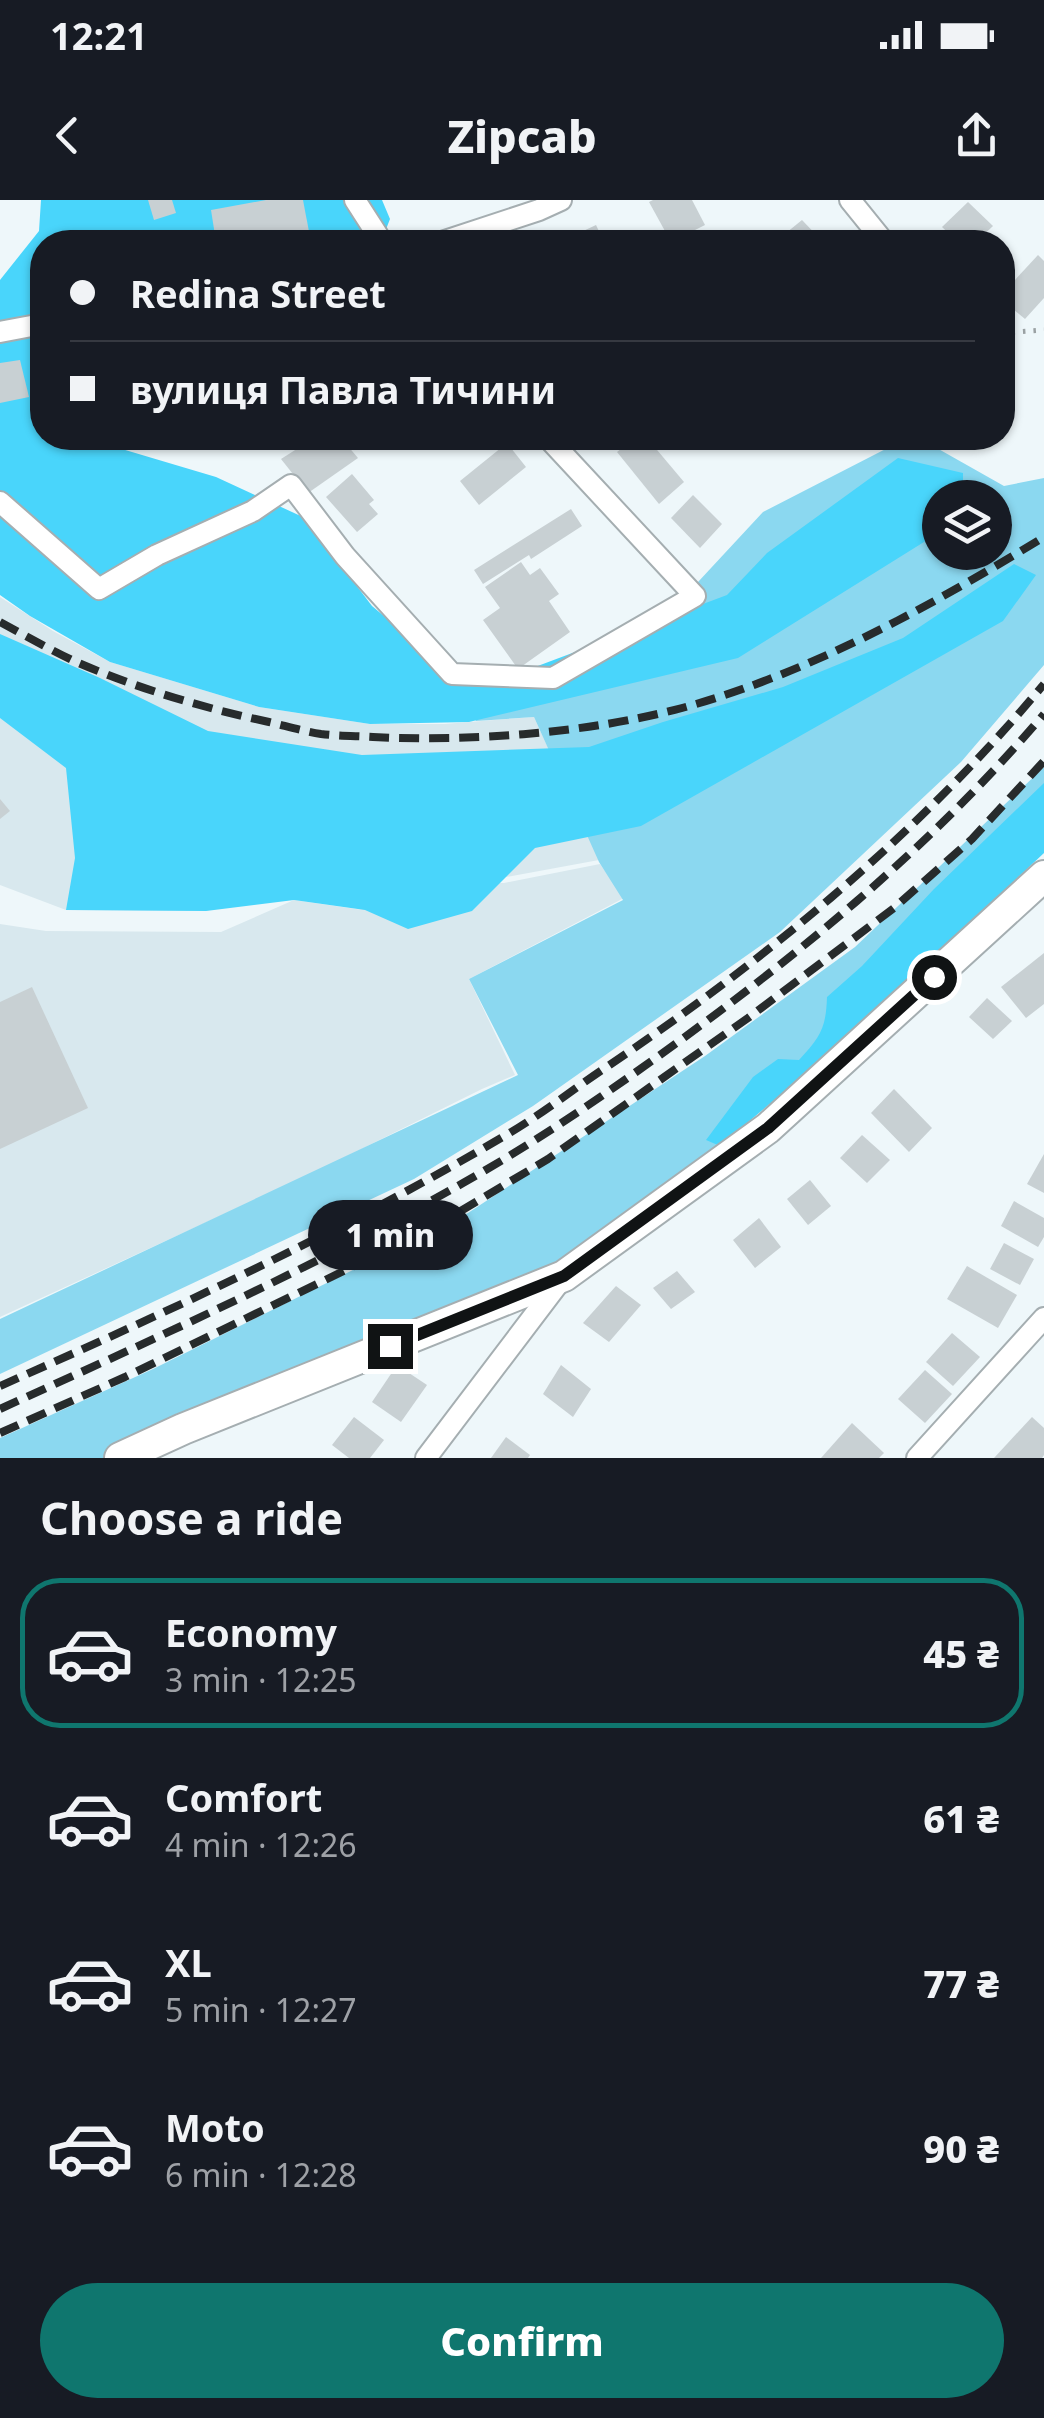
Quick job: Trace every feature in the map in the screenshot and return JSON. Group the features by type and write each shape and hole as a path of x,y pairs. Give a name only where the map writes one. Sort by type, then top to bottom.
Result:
{"main road":[{"path":"120,1458 182,1429 564,1276 768,1128 1044,876"}],"street":[{"path":"356,200 375,230"},
{"path":"478,230 562,200"},
{"path":"850,200 874,230"},
{"path":"0,332 30,326"},
{"path":"0,502 99,590 158,555 253,511 292,485 346,556 452,674 553,678 695,596 559,450"},
{"path":"426,1458 564,1276"},
{"path":"917,1458 1044,1318"}],"path":[{"path":"1015,332 1044,330"}],"shaded area":[{"path":"41,200 382,200 390,219 386,230 39,230"},
{"path":"30,242 30,450 125,450 216,477 305,518 372,606 453,674 511,676 727,595 767,553 898,458 963,473 963,480 922,480 922,543 738,658 469,722 370,724 259,707 110,662 0,595 0,280"},
{"path":"884,450 940,450 993,480 922,480 922,570 1012,570 1012,484 1044,478 1044,665 961,762 780,932 533,1106 414,1179 0,1374 0,1319 518,1075 469,979 623,900 599,862 534,717 476,721 452,674 559,675 695,596 698,582 763,512"},
{"path":"1012,565 1036,575 1003,621 641,826 535,848 472,911 408,929 365,910 294,900 206,911 66,910 75,858 66,768 0,718 0,634 208,731 362,755 589,747 783,687 903,638 1005,570 1012,570"},
{"path":"0,597 110,662 259,707 370,724 444,724 534,717 599,860 506,877 396,880 504,883 600,864 624,898 469,979 515,1075 0,1317 0,924 46,931 221,932 294,900 363,910 284,889 206,911 66,910 0,885"},
{"path":"1044,767 1044,843 726,1141 561,1268 116,1458 0,1458 0,1438 153,1369 468,1213 705,1056 855,947"},
{"path":"1044,783 1044,853 844,1041 720,1146 706,1140 753,1077 778,1059 799,1060 820,1032 827,997"}],"building":[{"path":"148,200 172,200 176,213 154,220"},
{"path":"266,200 303,200 309,230 214,230 211,210"},
{"path":"692,200 705,225 695,230 664,230 649,202"},
{"path":"968,202 993,226 989,230 942,227"},
{"path":"802,220 812,230 790,230"},
{"path":"1038,255 1044,261 1044,298 1025,319 1015,311 1015,280"},
{"path":"20,360 29,397 0,403 0,363"},
{"path":"295,450 351,450 358,458 308,493 281,459"},
{"path":"498,450 513,450 526,467 479,505 460,481"},
{"path":"657,450 684,482 659,504 617,452"},
{"path":"352,474 374,500 369,504 378,514 357,532 326,497"},
{"path":"693,495 722,524 700,548 671,518"},
{"path":"571,509 582,526 483,584 474,570"},
{"path":"521,562 530,575 540,568 559,594 549,601 570,632 518,669 483,620 500,608 485,587"},
{"path":"0,799 10,811 0,819"},
{"path":"1044,953 1044,1004 1026,1018 1001,987"},
{"path":"32,987 88,1108 0,1149 0,1002"},
{"path":"987,998 1012,1021 993,1039 969,1017"},
{"path":"894,1089 932,1128 909,1152 871,1113"},
{"path":"862,1135 890,1160 867,1183 840,1158"},
{"path":"1044,1154 1044,1193 1027,1184"},
{"path":"810,1180 831,1206 808,1225 787,1199"},
{"path":"1014,1201 1044,1218 1044,1237 1038,1247 1001,1226"},
{"path":"759,1218 781,1247 755,1268 733,1240"},
{"path":"1004,1243 1034,1259 1020,1285 990,1269"},
{"path":"967,1266 1017,1295 998,1328 947,1299"},
{"path":"677,1271 695,1292 671,1309 653,1288"},
{"path":"616,1286 641,1305 609,1342 583,1323"},
{"path":"952,1333 980,1357 953,1386 926,1362"},
{"path":"397,1365 427,1385 401,1422 372,1402"},
{"path":"561,1365 591,1389 573,1417 543,1394"},
{"path":"925,1370 952,1394 925,1423 898,1399"},
{"path":"354,1417 384,1440 370,1458 349,1458 332,1445"},
{"path":"1032,1417 1044,1428 1042,1458 994,1458"},
{"path":"852,1423 884,1453 879,1458 821,1458"},
{"path":"506,1437 530,1455 528,1458 491,1458"}],"railway":[{"path":"0,622 74,661 121,680 195,704 308,731 411,738 529,734 646,717 777,676 914,612 1044,537"},
{"path":"0,1386 317,1238 441,1173 542,1112 726,982 840,890 946,791 1044,684"},
{"path":"0,1409 349,1244 491,1167 573,1116 727,1005 871,889 961,804 1044,714"},
{"path":"0,1433 352,1267 459,1212 548,1159 748,1018 894,908 972,839 1044,761"}],"route":[{"path":"390,1346 564,1276 768,1128 934,977"}]}
